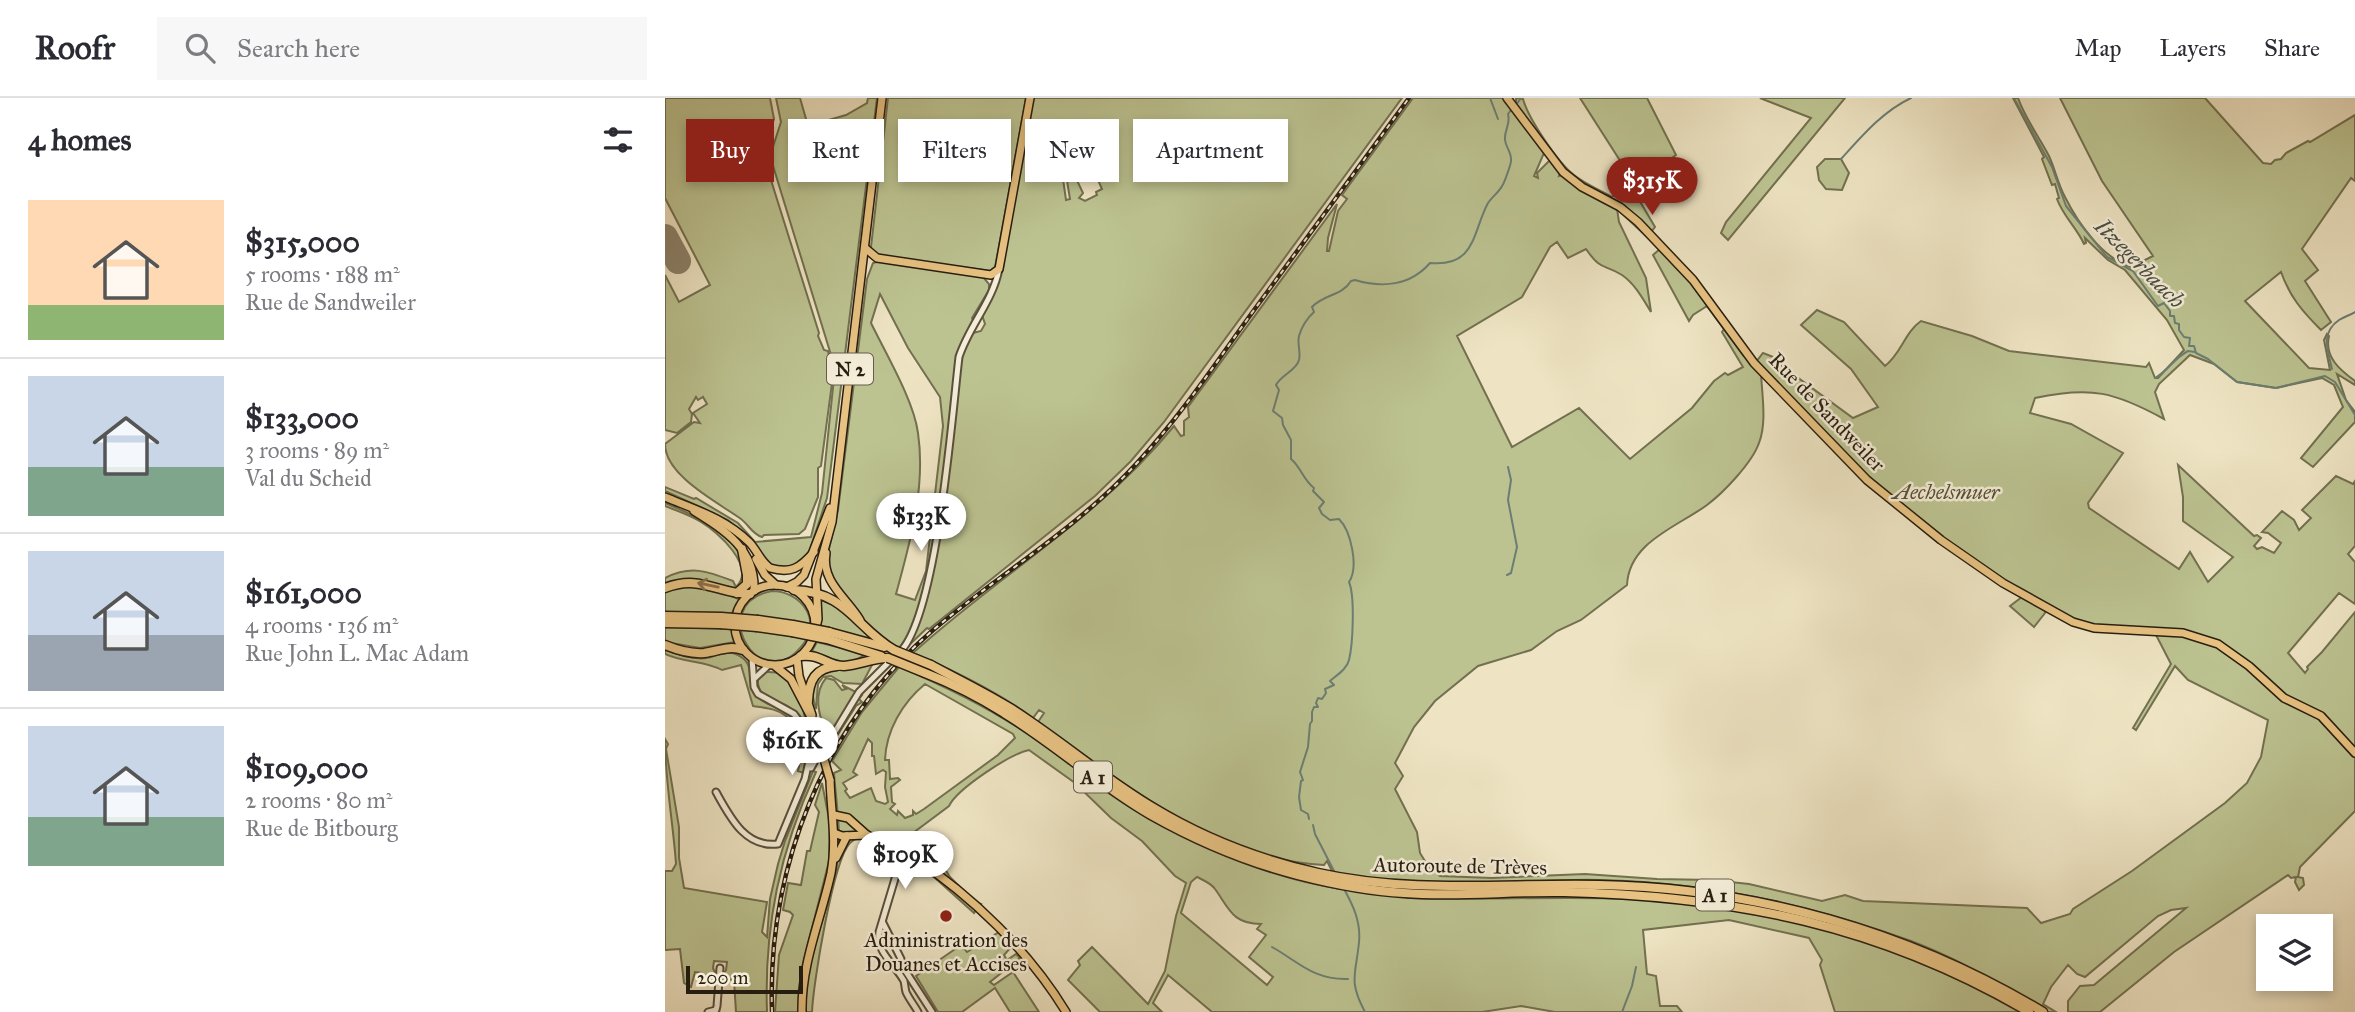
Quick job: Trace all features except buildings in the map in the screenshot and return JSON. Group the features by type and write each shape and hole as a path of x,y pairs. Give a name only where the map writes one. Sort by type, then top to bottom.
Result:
{"highway":[{"path":"736,594 747,584 742,549"},
{"path":"665,587 682,583 706,583 736,594 752,592"},
{"name":"N 2","path":"790,588 815,593 842,604 891,654"},
{"name":"Autoroute de Trèves","path":"665,616 792,628 828,635 891,654 1010,709 1153,808 1267,862 1337,884 1404,890 1643,894 1755,908 1864,936 2043,1012"},
{"name":"Autoroute de Trèves","path":"665,623 720,621"},
{"path":"665,645 701,653 728,647 743,650"},
{"path":"809,701 809,685 816,673 827,667 891,654"},
{"path":"799,658 815,656 842,666"},
{"name":"Autoroute de Trèves","path":"2008,995 2029,1012"}],"main road":[{"name":"N 2","path":"864,627 831,583 826,572 825,558 832,522 882,98"},
{"path":"865,248 877,258 985,274 996,273 999,269 1030,98"},
{"name":"Rue de Sandweiler","path":"1507,98 1563,172 1582,187 1613,202 1638,222 1693,280 1754,363 1867,480 1941,540 2003,583 2073,622 2113,629 2183,633 2218,644 2249,666 2284,698 2321,716 2355,753"},
{"path":"863,270 877,258"},
{"path":"665,497 716,517 748,541 765,565 775,569 789,571 799,568 814,552"},
{"name":"N 2","path":"790,588 803,577 834,497"},
{"path":"682,504 712,522 742,549 754,574 752,592"},
{"name":"N 2","path":"814,636 818,619 815,593 819,563 832,522"},
{"path":"741,536 765,575 777,585 790,588 804,598 812,609 814,636 809,647 799,658 786,664 772,665"},
{"path":"777,585 752,592 741,604 735,624 737,638 743,650 752,658 772,665 791,680 813,721"},
{"path":"799,658 799,676 809,701 830,780 835,833 831,872"},
{"path":"834,815 848,818 867,835 895,849"},
{"path":"835,833 847,836 867,835"},
{"path":"802,1012 806,968 831,872 839,848 847,836"},
{"path":"908,844 913,850 913,857 908,862 900,862 895,857 895,849 899,845 908,844"},
{"path":"913,857 940,874 1023,952 1048,983 1066,1012"}],"street":[{"path":"811,768 827,739 837,730 863,687 903,649 911,637 931,572 959,357 992,292 999,269"},
{"path":"985,274 992,292"},
{"path":"716,793 742,833 753,839 779,844 805,779 809,761 805,731 794,714 758,694 752,658"},
{"path":"754,679 772,665"},
{"path":"900,862 879,932 879,943 890,964 898,966 909,984 916,985 932,1012"},
{"path":"883,923 901,959 898,966"},
{"path":"879,943 889,938"},
{"path":"708,1012 716,1010 720,968"},
{"path":"909,984 906,992 917,1010 926,1003"}],"green space":[{"path":"665,98 770,98 774,119 686,119 686,182 772,182 818,336 824,350 828,351 833,374 821,466 818,468 818,497 805,529 799,534 759,536 741,519 683,478 667,456 665,444 694,422 700,423 693,413 707,404 703,397 698,400 696,397 689,409 692,414 691,422 677,433 665,430 665,275 679,302 710,285 665,198"},
{"path":"776,98 800,98 806,119 788,119 788,182 866,182 827,498 809,552 793,569 771,566 728,520 665,491 665,487 696,498 738,523 755,542 811,537 822,493 835,368 774,169 774,144 781,122"},
{"path":"868,98 877,98 874,119 832,119 846,115 867,103"},
{"path":"888,98 1026,98 1011,180 1011,119 898,119 898,182 1011,182 995,268 991,271 878,256 873,253 871,247 878,182 884,182 884,133"},
{"path":"1032,98 1402,98 1164,422 1131,461 1095,496 927,628 905,649 887,643 868,629 860,614 835,586 829,573 828,553 838,510 867,279 873,263 881,261 983,277 989,284 989,290 972,318 974,323 966,343 973,333 981,331 985,324 982,315 999,280 1025,137 1025,182 1063,182 1066,200 1070,199 1067,182 1078,182 1083,193 1079,198 1085,201 1102,189 1099,182 1119,182 1119,119 1028,119","holes":["880,294 908,348 940,397 943,426 926,571 915,600 896,594 918,494 918,433 905,392 871,323"]},
{"name":"Aechelsmuer","path":"1413,98 1504,98 1544,153 1534,176 1538,178 1537,173 1550,160 1560,173 1559,176 1562,175 1619,209 1639,226 1694,286 1703,298 1707,306 1689,321 1653,255 1660,249 1617,209 1619,222 1646,278 1651,312 1631,283 1622,275 1599,264 1586,249 1568,258 1557,242 1550,247 1522,297 1457,336 1512,447 1579,408 1630,459 1692,408 1714,381 1725,373 1728,375 1743,367 1722,332 1724,329 1743,355 1761,373 1763,427 1759,443 1744,468 1729,485 1707,505 1645,547 1636,557 1627,585 1581,620 1557,631 1531,650 1478,666 1435,701 1414,727 1395,763 1403,776 1395,789 1417,832 1420,853 1428,866 1440,876 1492,878 1585,874 1712,880 1749,884 1822,901 1845,895 1863,901 2027,908 2041,923 2070,914 2073,909 2132,871 2225,803 2247,783 2261,757 2268,720 2188,680 2175,666 2136,730 2133,728 2171,664 2155,633 2091,625 2057,612 1970,559 1869,479 1756,362 1763,353 1776,358 1782,366 1853,418 1878,407 1851,369 1801,325 1817,310 1844,322 1885,366 1921,321 1972,336 2009,351 2146,367 2149,363 2155,378 2158,378 2184,350 2167,320 2125,270 2108,260 2085,238 2084,244 2057,199 2059,198 2055,184 2052,185 2042,159 2044,157 2013,98 2018,98 2049,156 2060,187 2077,218 2101,248 2131,267 2153,256 2102,181 2060,98 2205,98 2263,163 2271,164 2355,115 2355,181 2351,178 2302,249 2318,270 2305,281 2331,322 2321,330 2297,303 2281,272 2245,301 2309,368 2330,370 2324,340 2327,334 2331,357 2355,381 2355,385 2337,374 2346,400 2355,412 2355,422 2313,467 2301,458 2343,407 2334,385 2322,378 2276,388 2237,382 2214,364 2190,355 2159,384 2155,392 2164,419 2116,397 2088,392 2035,398 2030,413 2071,424 2123,453 2088,503 2089,508 2179,569 2190,552 2208,582 2233,557 2183,521 2183,497 2178,465 2254,536 2261,538 2254,546 2257,549 2262,547 2274,553 2281,543 2268,533 2262,532 2282,511 2294,520 2299,530 2311,518 2302,510 2336,476 2353,484 2355,481 2355,546 2348,554 2355,562 2355,604 2339,593 2288,653 2305,673 2307,667 2355,612 2355,811 2300,867 2298,877 2303,878 2304,885 2299,890 2296,877 2291,878 2288,875 2174,952 2100,1012 2068,1012 2068,1001 2080,986 2094,985 2186,908 2171,910 2158,916 2085,977 2077,974 2068,965 2051,987 2043,1004 2056,1012 2035,1012 2039,1005 1976,971 1911,941 1797,906 1758,898 1679,885 1599,880 1403,883 1407,898 1641,899 1740,910 1789,920 1837,933 1931,967 2020,1012 1835,1012 1820,965 1822,960 1809,938 1729,920 1643,930 1647,974 1656,976 1660,1006 1677,1006 1682,1012 1555,1012 1521,1006 1482,1012 1212,1012 1168,975 1153,1003 1162,1012 1100,1012 1068,980 1080,965 1078,961 1092,947 1148,1004 1165,971 1186,883 1175,876 1142,841 1111,818 1075,783 1029,750 985,773 962,791 949,806 913,833 913,837 940,868 943,866 975,902 981,904 974,913 934,877 912,866 902,869 893,866 890,854 882,846 859,837 850,843 837,873 831,897 812,1012 805,1012 808,974 837,864 839,830 834,773 841,770 832,761 862,712 899,667 959,694 1003,718 1114,797 1171,830 1266,871 1341,889 1327,861 1324,865 1285,860 1210,834 1137,792 1069,745 1038,722 1044,713 1039,710 1033,718 975,682 913,653 1081,518 1145,459 1174,426 1181,436 1184,435 1184,421 1189,417 1188,407 1337,204 1328,238 1329,251 1338,211 1347,199 1342,195","holes":["925,684 1013,734 1015,738 998,755 924,809 916,814 913,811 913,815 905,818 898,811 897,815 890,809 895,804 892,802 891,787 900,780 890,779 889,760 885,760 886,749 897,718","868,739 872,743 876,774 883,770 886,772 888,802 885,804 876,801 871,788 850,798 843,783 857,775 853,772","1197,877 1207,882 1237,918 1261,924 1257,929 1266,935 1249,957 1273,977 1267,985 1181,913 1191,882"]},
{"path":"1516,98 1523,99 1544,140 1574,175 1612,197 1625,187 1632,188 1655,227 1651,232 1628,209 1596,193 1564,170 1516,105"},
{"path":"1580,98 1647,98 1676,155 1635,184"},
{"path":"1760,98 1845,98 1728,240 1721,233 1726,222 1811,118"},
{"path":"1825,159 1841,159 1849,173 1842,190 1826,189 1819,180 1817,167"},
{"path":"665,503 709,524 736,548 746,580 736,590 694,580 665,584 665,578 674,574 699,571 733,581 736,587 742,570 733,551 717,534 697,520 665,506"},
{"path":"694,585 741,600 734,613 665,612 665,590"},
{"path":"772,591 782,592 799,601 809,616 810,624 804,643 787,658 771,662 757,656 746,644 741,629 742,613 752,599"},
{"path":"2022,597 2045,610 2034,627 2010,606"},
{"path":"819,599 839,607 869,636 867,639 821,626"},
{"path":"665,627 732,629 735,642 700,648 665,642"},
{"path":"817,642 866,654 851,661 838,661 812,651"},
{"path":"665,649 696,658 730,653 744,659 749,667 756,695 793,719 803,733 806,742 804,773 798,771 800,749 791,721 782,713 753,706 741,665 722,670 672,657 665,654"},
{"path":"873,663 862,684 843,683 831,676 823,677 818,684 816,709 814,683 819,676 837,668"},
{"path":"763,672 778,673 790,682 801,703 805,722 789,707 763,694 758,678"},
{"path":"826,678 834,680 842,690 846,689 842,685 862,695 859,699 862,702 856,706 830,747 832,739 853,706 827,739 818,700 821,685"},
{"path":"665,739 668,744 666,749 679,827 679,858 684,888 767,902 762,932 767,937 770,899 778,864 813,771 816,772 793,830 777,889 768,949 767,1012 736,1012 734,980 720,978 726,970 727,962 714,961 713,968 717,977 704,977 702,973 695,972 691,987 684,983 680,949 665,950 665,871 672,871 676,864"},
{"path":"822,783 830,824 829,861 802,968 798,1012 775,1012 779,955 793,915 783,910 788,883 801,885 807,851 810,851 819,812 815,805"},
{"path":"999,932 1012,946 1004,955 1007,960 1016,954 1020,958 990,982 994,985 1013,972 1039,1012 1010,1012 995,988 962,1012 938,1012 916,976 961,945 967,952"}],"waterway":[{"path":"1490,98 1498,119"},
{"path":"1516,105 1521,98"},
{"path":"1841,159 1882,117 1911,98"},
{"name":"Itzegerbaach","path":"2015,100 2052,167 2066,206 2107,257 2133,271 2158,306 2164,303 2170,316 2174,316 2175,323 2179,324 2179,330 2184,337 2190,338 2189,346 2194,346 2196,353 2237,382 2276,388 2325,376 2335,382 2355,415"},
{"path":"1309,819 1308,814 1301,810 1299,797 1303,780 1300,772 1308,747 1314,707 1318,707 1318,698 1322,699 1326,693 1325,689 1334,685 1330,681 1344,669 1349,660 1353,620 1349,582 1353,559 1350,540 1343,525 1339,519 1330,520 1322,514 1319,508 1324,502 1291,459 1291,440 1282,418 1273,411 1279,390 1276,385 1297,364 1300,333 1314,312 1312,307 1317,303 1343,290 1351,281 1375,284 1405,281 1430,263 1445,263 1464,254 1475,236 1488,203 1501,188 1509,170 1511,158 1505,136 1511,110"},
{"path":"2332,369 2327,349 2329,331 2339,320 2355,312"},
{"path":"2155,378 2183,354 2188,351 2195,352"},
{"path":"1507,575 1511,573 1517,547 1508,500 1511,480 1508,467"},
{"path":"1313,825 1334,871"},
{"path":"1344,889 1358,921 1355,984 1365,1012"},
{"path":"1272,947 1325,977 1348,979"},
{"path":"1622,1012 1636,967"}],"runway":[{"path":"665,237 678,261"}],"railway":[{"path":"772,1012 773,959 780,906 792,854 809,804 832,755 860,710 894,669 932,631 1089,509 1137,463 1195,392 1409,98"}],"place":[{"name":"Administration des Douanes et Accises","path":"946,916"}]}
